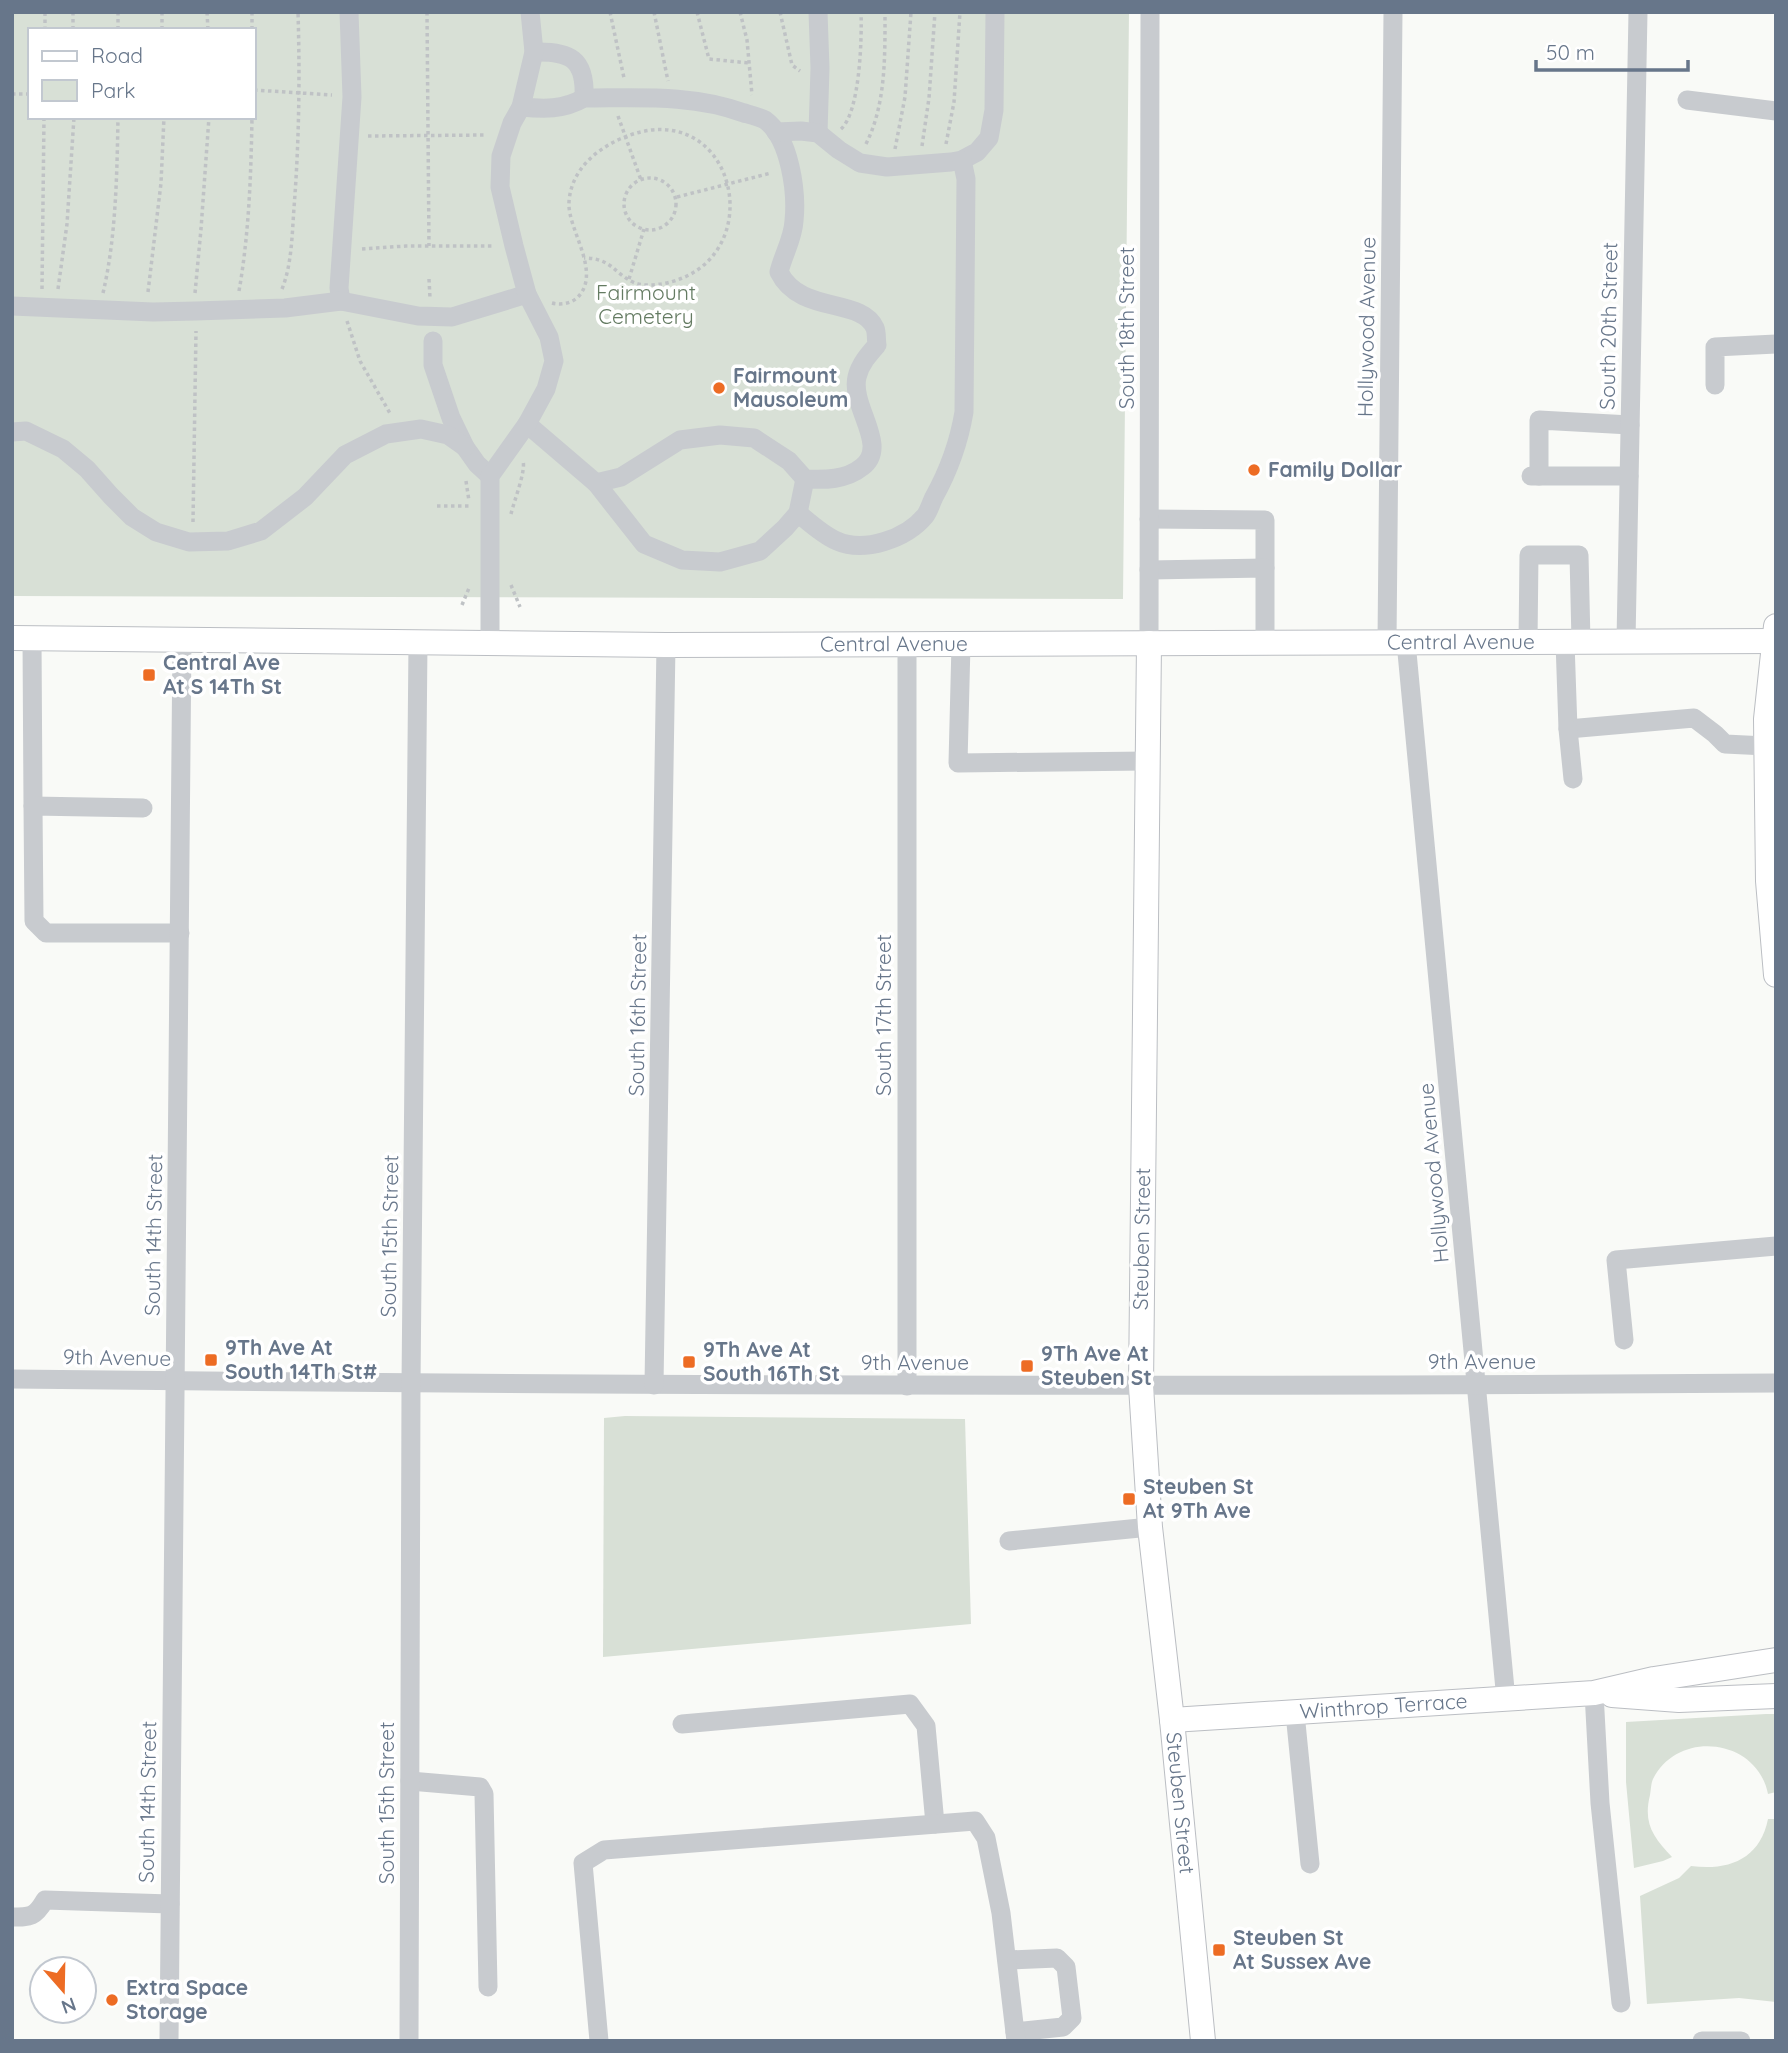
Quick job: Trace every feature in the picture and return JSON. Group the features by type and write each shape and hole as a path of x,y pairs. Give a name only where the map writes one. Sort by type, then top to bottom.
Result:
{"main road":[{"name":"Central Avenue","path":"22,638 666,645 1573,642 1775,636"},
{"path":"1775,636 1769,756 1776,975"},
{"name":"Steuben Street","path":"1149,643 1141,1386 1150,1527 1203,2041"},
{"name":"Winthrop Terrace","path":"1172,1720 1594,1693 1654,1679 1776,1660"},
{"name":"Winthrop Terrace","path":"1594,1693 1628,1698 1679,1700 1776,1696"}],"street":[{"path":"341,300 339,288 352,97 349,12"},
{"path":"490,643 490,476 527,424 546,389 554,361 549,337 529,299 500,187 501,156 512,123 521,107 534,52 530,12"},
{"path":"818,12 820,77 827,133 839,150 860,163 887,167 977,152 989,138 994,110 995,12"},
{"name":"South 18th Street","path":"1149,643 1150,12"},
{"name":"Hollywood Avenue","path":"1393,12 1396,642 1477,1385 1506,1700"},
{"name":"South 20th Street","path":"1626,641 1638,12"},
{"path":"534,52 555,51 567,54 583,76 584,98"},
{"path":"521,107 562,107 584,98 684,98 721,104 764,120 776,132 786,151 795,200 794,222 779,272 785,285 798,294 853,310 867,317 876,329 877,345 863,363 857,377 856,392 874,442 873,454 867,464 855,473 823,480 805,479 789,461 754,438 720,435 680,440 621,477 596,483"},
{"path":"1687,100 1776,111"},
{"path":"776,132 827,133"},
{"path":"798,513 837,541 856,547 882,543 908,530 925,516 945,476 959,438 964,412 967,179 953,156"},
{"path":"12,306 153,312 195,307 285,308 341,300 418,316 452,317 529,299"},
{"path":"418,316 433,341 433,365 451,418 465,447 490,476"},
{"path":"433,341 452,317"},
{"path":"1715,385 1715,347 1776,344"},
{"path":"1629,476 1535,476 1539,420 1630,425"},
{"path":"527,424 596,483 644,544 682,560 720,562 760,551 798,513 805,479"},
{"path":"12,432 26,431 63,449 87,469 132,517 156,532 193,542 228,541 261,531 305,497 345,455 386,434 421,429 448,435 465,447"},
{"path":"1149,519 1265,520 1265,643"},
{"path":"1528,642 1529,555 1580,555 1568,729 1573,779"},
{"path":"1149,570 1265,568"},
{"path":"22,638 33,806 34,921 46,933 180,933"},
{"name":"South 14th Street","path":"169,2041 182,639"},
{"name":"South 15th Street","path":"409,2041 411,1384 418,642"},
{"name":"South 17th Street","path":"907,644 907,1386"},
{"path":"961,644 958,763 1147,761"},
{"name":"South 16th Street","path":"654,1385 666,645"},
{"path":"1568,729 1694,718 1725,744 1769,756"},
{"path":"33,806 143,808"},
{"path":"1624,1340 1616,1260 1776,1246"},
{"name":"9th Avenue","path":"12,1379 907,1386 1776,1383"},
{"path":"1009,1541 1150,1527"},
{"path":"1594,1693 1600,1803 1621,2003"},
{"path":"682,1724 910,1704 926,1726 934,1824"},
{"path":"1295,1713 1310,1864"},
{"path":"410,1781 480,1787 484,1794 488,1987"},
{"path":"599,2041 583,1863 604,1850 975,1821 986,1838 1002,1913 1007,1960 1016,2036 1063,2027 1072,2018 1066,1966 1057,1958 1007,1960"},
{"path":"12,1917 30,1917 45,1900 170,1904"},
{"path":"1702,2041 1741,2041"}],"path":[{"path":"282,290 292,239 300,93 298,12"},
{"path":"427,12 429,246"},
{"path":"610,12 623,68 619,98 625,137 641,180"},
{"path":"654,12 668,87"},
{"path":"697,12 709,59 749,63"},
{"path":"740,12 747,40 752,104"},
{"path":"780,12 792,65 800,71 820,77"},
{"path":"827,133 846,125 858,72 861,12"},
{"path":"861,154 876,124 886,12"},
{"path":"892,158 905,97 911,12"},
{"path":"921,147 929,98 935,12"},
{"path":"953,156 960,12"},
{"path":"256,90 352,97"},
{"path":"41,298 44,119"},
{"path":"56,299 67,224 74,119"},
{"path":"101,300 116,184 118,119"},
{"path":"146,300 162,183 164,119"},
{"path":"193,542 195,307 209,119"},
{"path":"238,292 249,196 252,119"},
{"path":"529,299 543,299 558,304 569,302 583,290 584,258 570,215 569,196 584,163 602,148 625,137 650,130 692,137 709,149 728,183 731,214 728,227 710,259 689,274 669,282 648,285 635,283 601,260 584,258"},
{"path":"349,136 493,135"},
{"path":"676,197 790,169"},
{"path":"656,178 671,188 676,197 673,216 668,223 653,230 636,226 625,211 627,192 641,180 656,178"},
{"path":"629,279 644,229"},
{"path":"342,251 429,246 514,246"},
{"path":"341,300 360,361 401,432"},
{"path":"510,517 524,469 524,464 512,445"},
{"path":"437,506 470,506"},
{"path":"510,579 512,592 520,607"}],"green space":[{"name":"Fairmount Cemetery","path":"12,12 1129,12 1123,599 12,596"},
{"path":"604,1418 965,1419 971,1624 603,1657"},
{"path":"1776,1714 1776,1792 1768,1794 1761,1775 1749,1761 1733,1751 1697,1747 1680,1752 1665,1763 1653,1779 1648,1805 1651,1829 1672,1857 1634,1868 1626,1782 1626,1722"},
{"path":"1768,1819 1776,1819 1776,2002 1739,1998 1647,2004 1640,1896 1679,1878 1691,1866 1718,1866 1741,1859 1758,1844"}],"place":[{"name":"Fairmount Mausoleum","path":"719,388"},
{"name":"Family Dollar","path":"1254,470"},
{"name":"Central Ave At S 14Th St","path":"149,675"},
{"name":"9Th Ave At South 14Th St#","path":"211,1360"},
{"name":"9Th Ave At South 16Th St","path":"689,1362"},
{"name":"9Th Ave At Steuben St","path":"1027,1366"},
{"name":"Steuben St At 9Th Ave","path":"1129,1499"},
{"name":"Steuben St At Sussex Ave","path":"1219,1950"},
{"name":"Extra Space Storage","path":"112,2000"}]}
